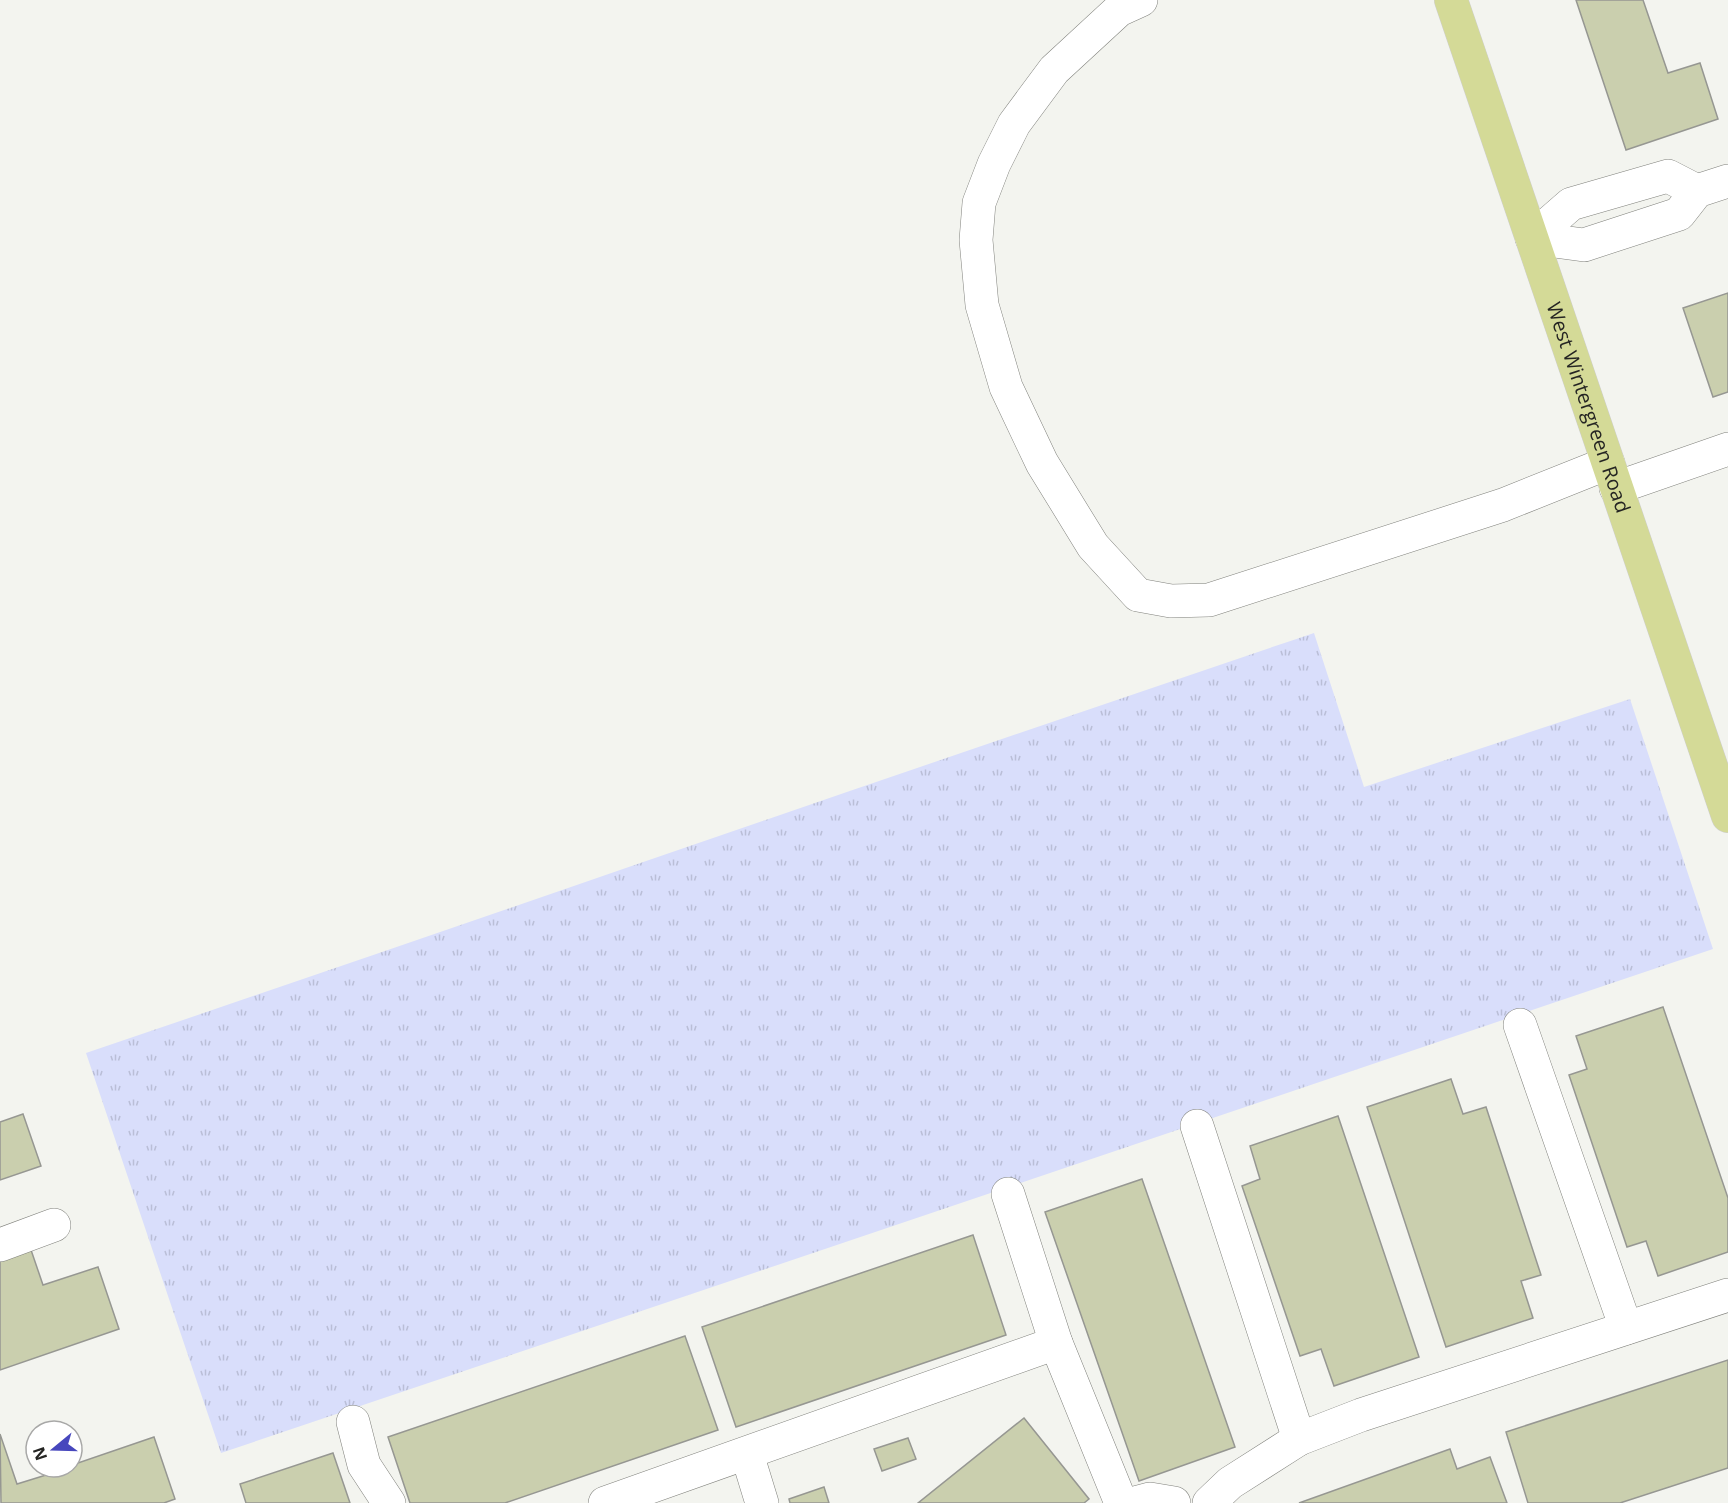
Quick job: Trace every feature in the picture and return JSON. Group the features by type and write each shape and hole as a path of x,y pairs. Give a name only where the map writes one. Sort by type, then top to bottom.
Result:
{"main road":[{"name":"West Wintergreen Road","path":"1451,0 1728,816"}],"lane":[{"path":"1141,0 1119,10 1054,70 1014,124 994,164 980,202 976,240 982,304 1006,387 1042,463 1093,546 1138,595 1171,601 1209,600 1503,505 1612,475 1728,449"},
{"path":"1532,238 1571,204 1668,176 1697,191 1728,181"},
{"path":"1520,1025 1626,1328"},
{"path":"1197,1126 1299,1439"},
{"path":"1008,1194 1056,1343 1121,1503"},
{"path":"0,1245 54,1225"},
{"path":"1209,1503 1230,1483 1299,1439 1361,1415 1728,1295"},
{"path":"606,1503 1056,1343"},
{"path":"353,1422 364,1465 389,1503"},
{"path":"747,1454 762,1503"},
{"path":"1135,1503 1150,1499 1174,1503"}],"green space":[{"path":"1314,633 1364,787 1630,699 1713,949 221,1453 86,1053"}],"building":[{"path":"1576,0 1643,0 1668,73 1700,63 1718,119 1626,150"},
{"path":"1728,293 1728,392 1713,397 1683,308"},
{"path":"1663,1007 1728,1198 1728,1252 1658,1276 1646,1241 1627,1247 1569,1075 1587,1069 1576,1036"},
{"path":"1451,1079 1463,1114 1486,1107 1541,1275 1521,1281 1533,1318 1446,1347 1367,1107"},
{"path":"23,1114 41,1166 0,1180 0,1122"},
{"path":"1338,1116 1419,1357 1334,1386 1321,1349 1300,1356 1242,1186 1260,1179 1250,1146"},
{"path":"1142,1179 1235,1447 1139,1481 1045,1212"},
{"path":"973,1235 1006,1335 736,1427 702,1327"},
{"path":"30,1247 43,1285 98,1267 119,1329 0,1370 0,1258"},
{"path":"685,1336 718,1430 505,1503 410,1503 388,1437"},
{"path":"1728,1360 1728,1468 1620,1503 1528,1503 1506,1432"},
{"path":"1024,1418 1089,1499 1084,1503 918,1503"},
{"path":"0,1434 17,1484 33,1479 84,1479 84,1461 154,1437 175,1499 164,1503 1,1503"},
{"path":"908,1438 916,1459 882,1471 874,1449"},
{"path":"1450,1449 1457,1469 1490,1457 1507,1503 1299,1503"},
{"path":"333,1453 350,1503 246,1503 240,1484"},
{"path":"824,1487 829,1503 790,1503 789,1499"}]}
